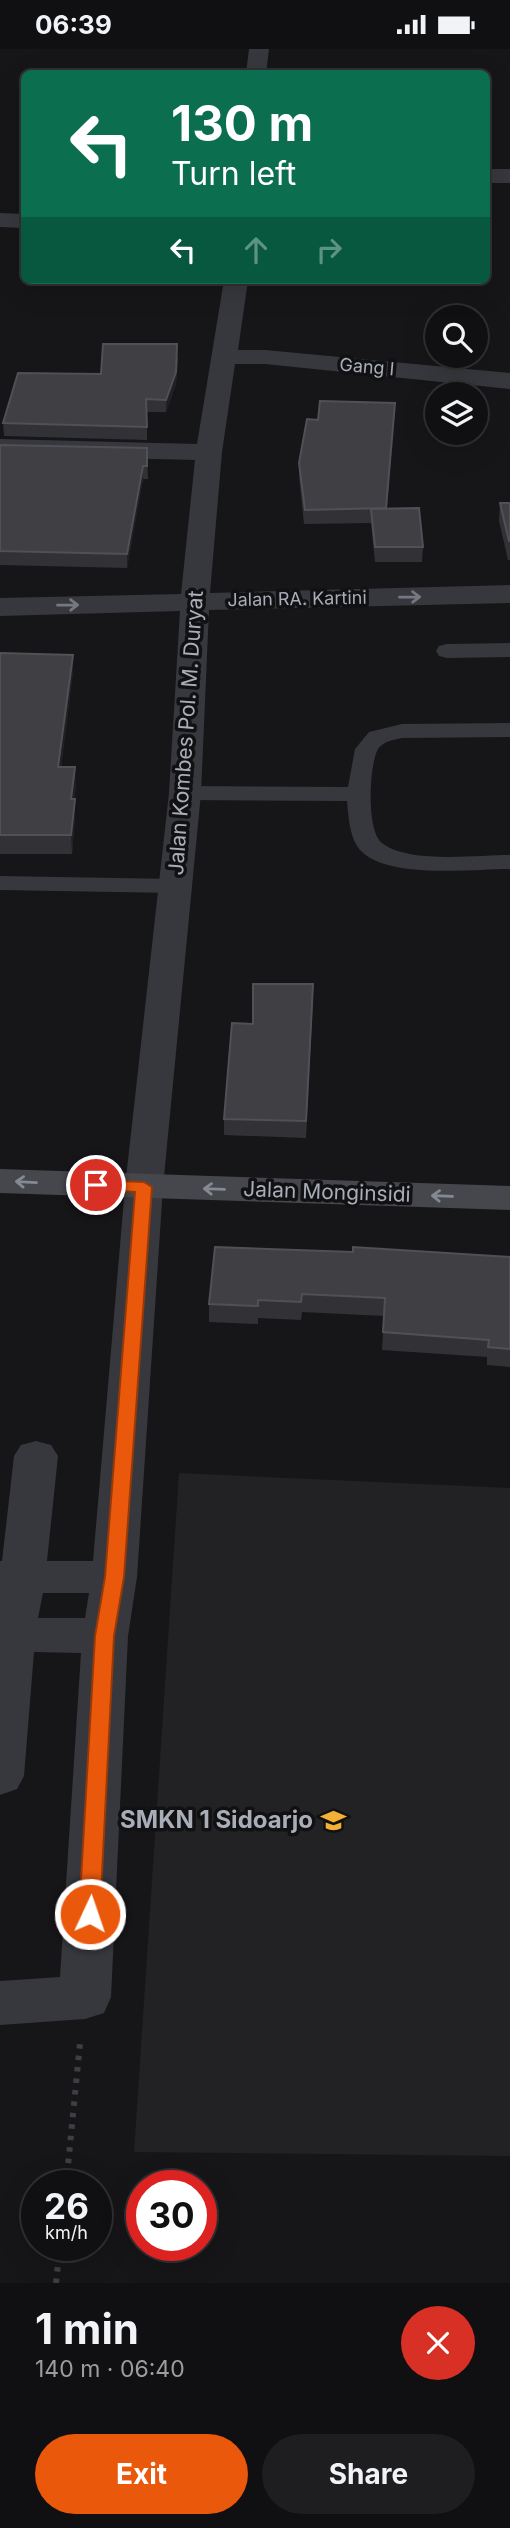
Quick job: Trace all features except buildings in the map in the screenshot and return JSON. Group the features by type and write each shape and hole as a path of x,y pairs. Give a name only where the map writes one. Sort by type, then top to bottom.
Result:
{"main road":[{"name":"Jalan Monginsidi","path":"0,1181 510,1198"}],"street":[{"path":"256,70 259,49"},
{"path":"490,176 510,176"},
{"path":"0,221 21,221"},
{"name":"Jalan Kombes Pol. M. Duryat","path":"85,1997 105,1636 114,1577 144,1187 185,793 195,602 209,452 235,284"},
{"name":"Gang I","path":"224,357 265,358 510,381"},
{"path":"0,447 209,452"},
{"name":"Jalan RA. Kartini","path":"0,607 510,594"},
{"path":"0,1776 6,1634 12,1576 36,1456"},
{"path":"12,1576 114,1577"},
{"path":"6,1634 105,1636"},
{"path":"0,2003 85,1997"}],"lane":[{"path":"447,651 510,650"},
{"path":"510,730 402,731 377,737 366,749 358,794 363,833 371,847 391,857 416,862 510,862"},
{"path":"185,793 358,794"},
{"path":"0,883 176,885"}],"path":[{"path":"68,2170 85,1997"},
{"path":"56,2283 58,2261"}],"shaded area":[{"name":"SMKN 1 Sidoarjo","path":"179,1473 510,1488 510,2156 134,2152"}],"place":[{"name":"SMKN 1 Sidoarjo","path":"333,1820"}],"route":[{"path":"90,1914 105,1636 114,1577 144,1187 96,1185"}]}
